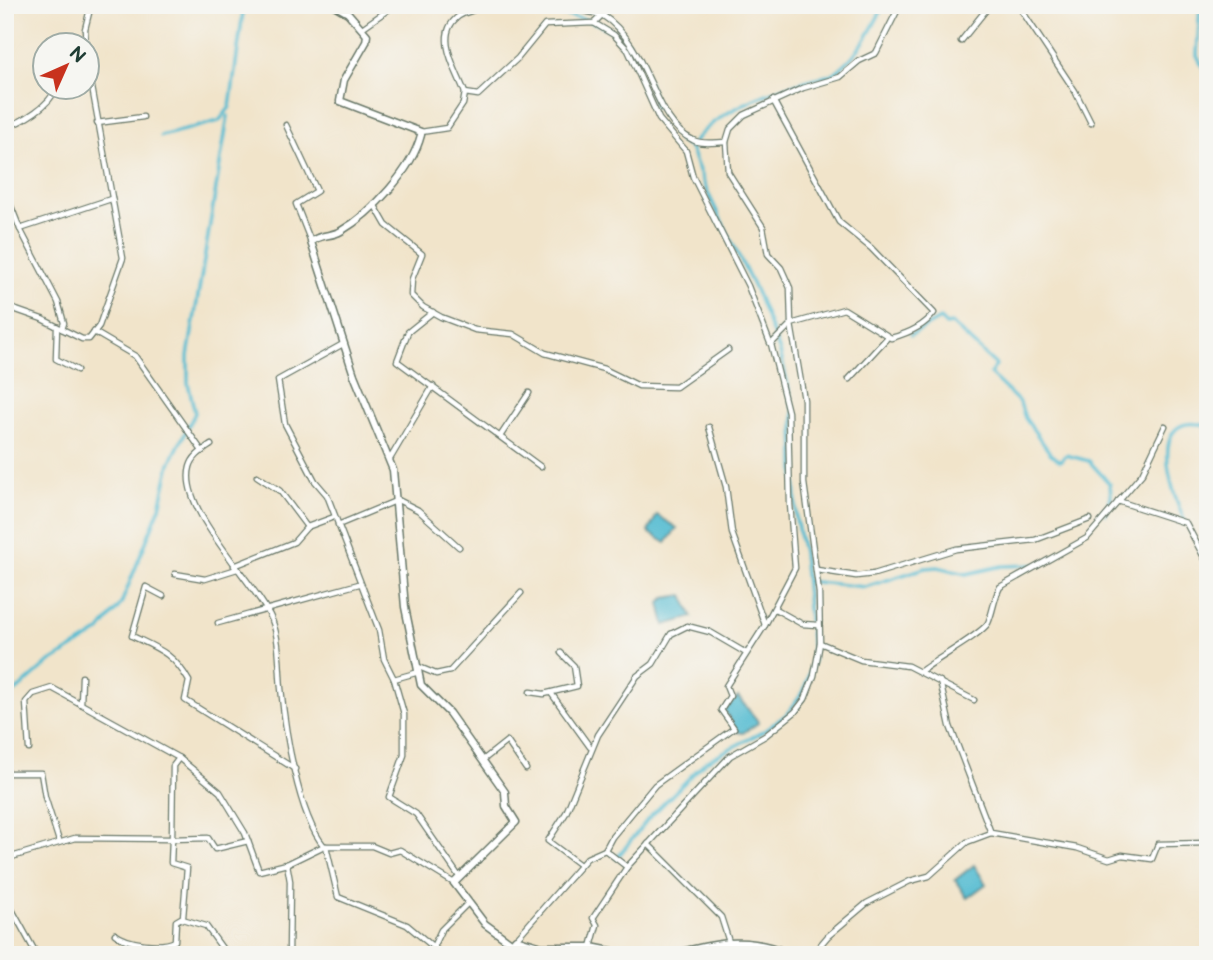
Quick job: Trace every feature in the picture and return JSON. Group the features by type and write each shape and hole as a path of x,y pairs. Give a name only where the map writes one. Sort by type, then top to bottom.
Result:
{"main road":[{"path":"334,5 362,28 366,42 344,80 340,101 421,132 415,155 406,169 374,204 337,234 316,237 311,242 343,344 390,458 398,500 397,535 405,607 421,685 449,713 483,760 507,797 506,806 515,826 458,875 454,883 493,931 514,941 574,951 591,947 631,955"},
{"path":"502,955 514,941"},
{"path":"669,955 729,942 762,944 792,955"}],"street":[{"path":"85,32 91,5"},
{"path":"362,28 395,5"},
{"path":"421,132 447,128 463,104 465,93 447,49 448,30 458,16 484,5"},
{"path":"542,5 550,5"},
{"path":"559,5 597,19 634,46 666,116 691,139 697,142 726,142"},
{"path":"465,93 478,95 488,87 518,58 545,25 597,19 612,5"},
{"path":"591,947 597,925 593,918 627,867 730,756 765,736 795,712 814,676 820,643 818,583 804,483 801,374 791,324 790,288 781,268 768,254 763,227 728,172 726,142 730,129 741,117 773,100 840,77 859,61 876,53 900,5"},
{"path":"961,41 990,5"},
{"path":"1017,5 1075,91 1091,123"},
{"path":"597,19 628,50 659,119 686,151 693,177 748,286 771,343 788,412 790,504 795,568 775,609 726,686 730,696 722,708 734,728 655,785 612,837 606,850"},
{"path":"773,100 839,222 871,248 934,313 929,320 905,334 887,338 849,379"},
{"path":"5,128 46,102"},
{"path":"5,306 82,339 89,339 99,326 122,265 121,242 93,102"},
{"path":"97,123 143,117"},
{"path":"286,125 317,191 296,204 311,242"},
{"path":"5,191 20,229 58,302 64,323 60,328 56,359 77,370"},
{"path":"20,229 111,199"},
{"path":"374,204 386,225 422,254 410,289 416,300 433,312 475,330 513,334 545,353 604,369 639,386 676,387 728,349"},
{"path":"771,343 791,324 845,309 887,338"},
{"path":"433,312 408,332 397,358 541,467"},
{"path":"93,332 135,356 165,402 201,449"},
{"path":"343,344 278,381 285,424 315,481 327,495 359,584 379,630 384,659 394,680 404,714 404,755 388,795 416,814 458,875"},
{"path":"390,458 433,386"},
{"path":"501,435 529,393"},
{"path":"921,671 949,649 980,632 987,624 1000,587 1081,543 1142,474 1165,426"},
{"path":"709,427 726,487 733,533 765,625"},
{"path":"211,445 201,449 190,466 193,494 200,513 267,610 274,626 295,770 307,820 325,846 338,897 408,925 443,955"},
{"path":"257,476 280,491 307,527"},
{"path":"338,525 398,500 418,510 459,547"},
{"path":"1118,501 1186,523 1208,565"},
{"path":"175,574 205,579 294,542 307,527 334,517"},
{"path":"817,571 856,576 874,574 964,548 1035,540 1090,519"},
{"path":"218,623 359,584"},
{"path":"163,596 148,587 145,588 132,636 163,648 189,681 186,700 295,770"},
{"path":"394,680 419,670 436,674 450,671 521,593"},
{"path":"775,609 802,624 818,625"},
{"path":"580,865 548,841 566,813 590,747 637,676 653,664 677,629 697,628 746,653"},
{"path":"820,643 861,660 892,663 921,671 974,700"},
{"path":"530,692 551,693 577,685 574,666 561,653"},
{"path":"81,704 82,677"},
{"path":"940,680 950,726 991,833"},
{"path":"29,749 30,724 26,709 29,697 52,688 179,758 220,792 248,841 259,871 286,864 325,846 372,846 389,853 396,849 454,883"},
{"path":"551,693 590,747"},
{"path":"483,760 507,741 526,769"},
{"path":"179,758 173,766 171,863 187,868 182,919"},
{"path":"5,773 41,773 45,797 59,841"},
{"path":"812,955 828,936 867,903 910,881 929,876 967,842 991,833 1077,848 1109,859 1122,855 1152,859 1158,844 1208,842"},
{"path":"5,859 59,841 97,836 208,838 215,849 248,841"},
{"path":"648,844 721,917 729,942"},
{"path":"514,941 580,865 597,852 606,850"},
{"path":"606,850 627,867"},
{"path":"286,864 290,881 289,955"},
{"path":"5,897 37,955"},
{"path":"432,947 440,930 468,903"},
{"path":"115,934 125,941 172,944 175,941 176,921 182,919 206,926 227,955"}],"water":[{"path":"657,515 677,528 666,543 648,532"},
{"path":"683,595 693,617 665,625 660,603 665,598"},
{"path":"738,697 758,723 743,733 738,732 724,710"},
{"path":"974,865 986,884 967,898 955,880"}],"waterway":[{"path":"161,136 219,121 230,107 244,5"},
{"path":"690,148 701,133 734,109 775,91 833,74 857,51 884,5"},
{"path":"1200,5 1197,55 1208,78"},
{"path":"526,10 593,22 628,43"},
{"path":"648,81 655,107"},
{"path":"5,701 47,664 99,632 121,604 160,507 170,463 195,413 188,383 188,356 228,116"},
{"path":"617,858 648,819 706,761 764,731 786,715 804,691 813,660 803,553 796,519 794,411 780,352 758,296 707,191 690,148 679,141"},
{"path":"911,335 940,319 946,325 952,324 996,365 990,374 1020,403 1025,418 1050,453 1060,461 1066,455 1089,461 1110,484 1111,496 1106,514"},
{"path":"1185,522 1170,474 1169,441 1176,429 1188,424 1208,426"},
{"path":"806,581 865,587 925,568 938,567 966,574 1002,566 1035,565"},
{"path":"748,954 752,955"}]}
